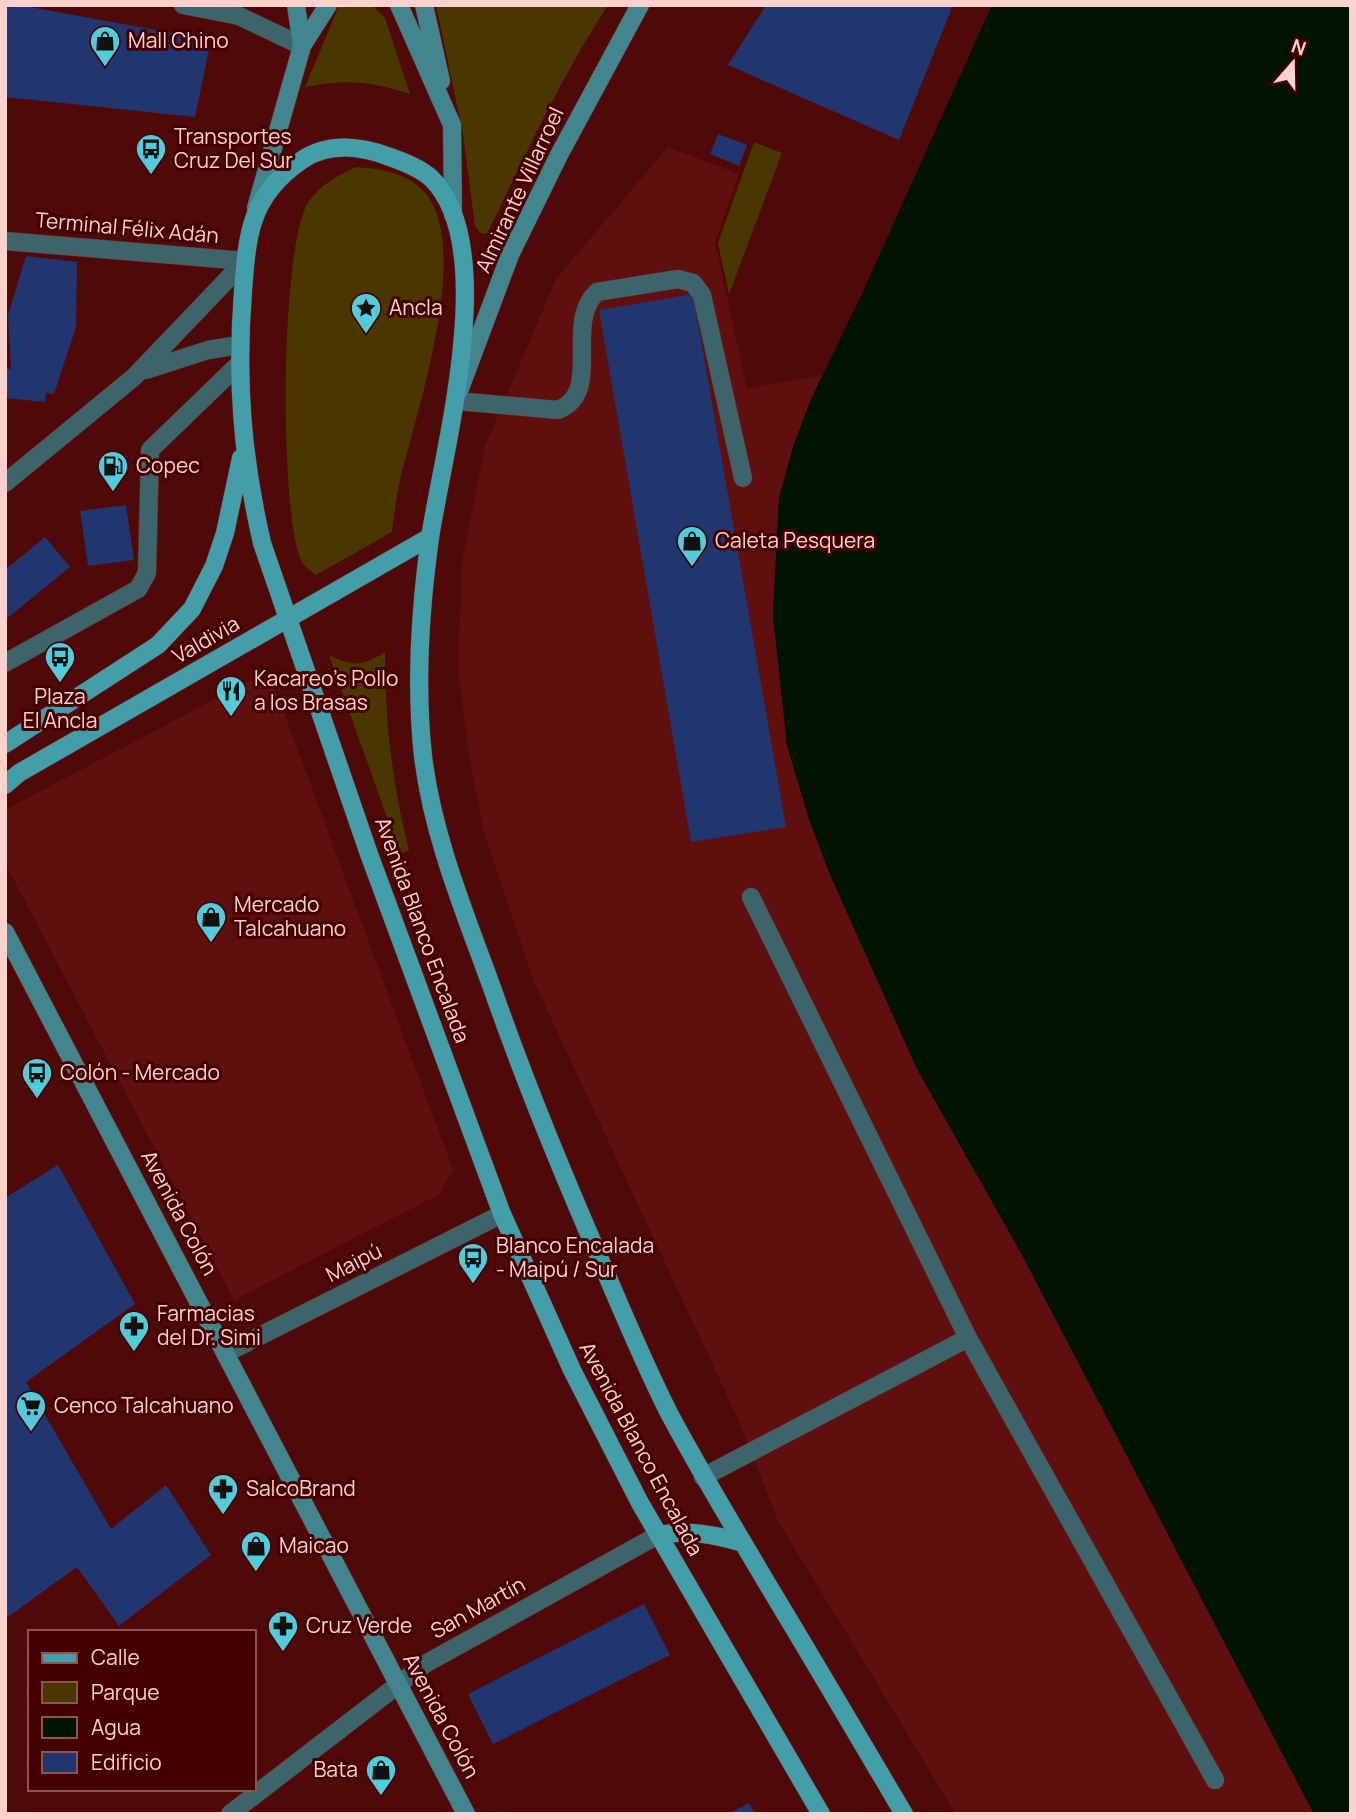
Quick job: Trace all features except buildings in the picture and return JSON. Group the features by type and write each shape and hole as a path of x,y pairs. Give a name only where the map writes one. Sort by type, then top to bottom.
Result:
{"main road":[{"path":"296,5 302,46"},
{"name":"Avenida Blanco Encalada","path":"328,5 302,46 253,221 246,261 239,345 243,441 262,543 369,854 502,1214 572,1370 658,1535 821,1814"},
{"name":"Avenida Blanco Encalada","path":"399,5 452,125 453,215 461,242 465,298 456,401 430,537 421,608 419,718 432,807 444,851 514,1050 570,1190 643,1359 703,1476 904,1814"},
{"path":"424,5 452,125"},
{"name":"Almirante Villarroel","path":"456,401 510,255 571,132 640,5"},
{"path":"253,221 264,198 277,180 295,165 314,153 333,148 356,147 415,167 429,176 442,191 453,215"},
{"name":"Valdivia","path":"5,744 158,645 192,609 214,566 225,533 243,441"},
{"name":"Valdivia","path":"5,785 19,772 430,537"},
{"name":"Avenida Colón","path":"5,932 466,1814"},
{"path":"658,1535 695,1532 743,1544"}],"street":[{"path":"183,5 239,16 302,46"},
{"name":"Terminal Félix Adán","path":"5,241 246,261"},
{"path":"5,483 134,377 246,261"},
{"path":"456,401 558,410 568,406 580,389 582,318 590,298 597,292 678,279 692,283 702,295 743,478"},
{"path":"134,377 153,367 190,355 239,345"},
{"path":"5,663 138,589 147,573 150,450 239,365"},
{"path":"751,897 968,1338 1215,1780"},
{"name":"Maipú","path":"226,1353 502,1214"},
{"path":"703,1476 968,1338"},
{"name":"San Martín","path":"230,1814 398,1683 446,1650 658,1535"}],"shaded area":[{"path":"668,147 739,174 715,242 747,389 823,375 793,447 779,498 773,615 787,745 808,816 829,872 917,1069 1020,1251 1314,1814 956,1814 777,1519 739,1421 535,984 484,832 470,761 458,669 462,562 485,446 556,279"},
{"path":"251,680 273,683 453,1170 440,1194 234,1300 5,863 5,810"}],"green space":[{"path":"372,5 385,18 410,94 358,83 305,87 339,6"},
{"path":"436,5 608,5 559,89 487,234 480,233 475,226 463,134"},
{"path":"754,142 782,153 729,294 718,243"},
{"path":"356,167 378,169 408,179 431,201 441,229 444,262 441,300 426,381 399,484 392,532 316,575 301,560 294,532 289,489 286,378 292,268 299,226 309,201 325,185"},
{"path":"385,652 391,752 409,850 400,854 329,655 345,662 358,663"}],"water":[{"path":"992,5 1351,5 1351,1814 1314,1814 1020,1251 917,1069 829,872 808,816 787,745 773,615 779,498 793,447 812,397 861,296"}],"place":[{"name":"Mall Chino","path":"105,68"},
{"name":"Transportes Cruz Del Sur","path":"151,176"},
{"name":"Ancla","path":"366,335"},
{"name":"Copec","path":"113,493"},
{"name":"Caleta Pesquera","path":"692,568"},
{"name":"Plaza El Ancla","path":"60,684"},
{"name":"Kacareo's Pollo a los Brasas","path":"231,718"},
{"name":"Mercado Talcahuano","path":"211,944"},
{"name":"Colón - Mercado","path":"37,1100"},
{"name":"Blanco Encalada - Maipú / Sur","path":"473,1285"},
{"name":"Farmacias del Dr. Simi","path":"134,1353"},
{"name":"Cenco Talcahuano","path":"31,1433"},
{"name":"SalcoBrand","path":"223,1516"},
{"name":"Maicao","path":"256,1573"},
{"name":"Cruz Verde","path":"283,1653"},
{"name":"Bata","path":"381,1797"}]}
